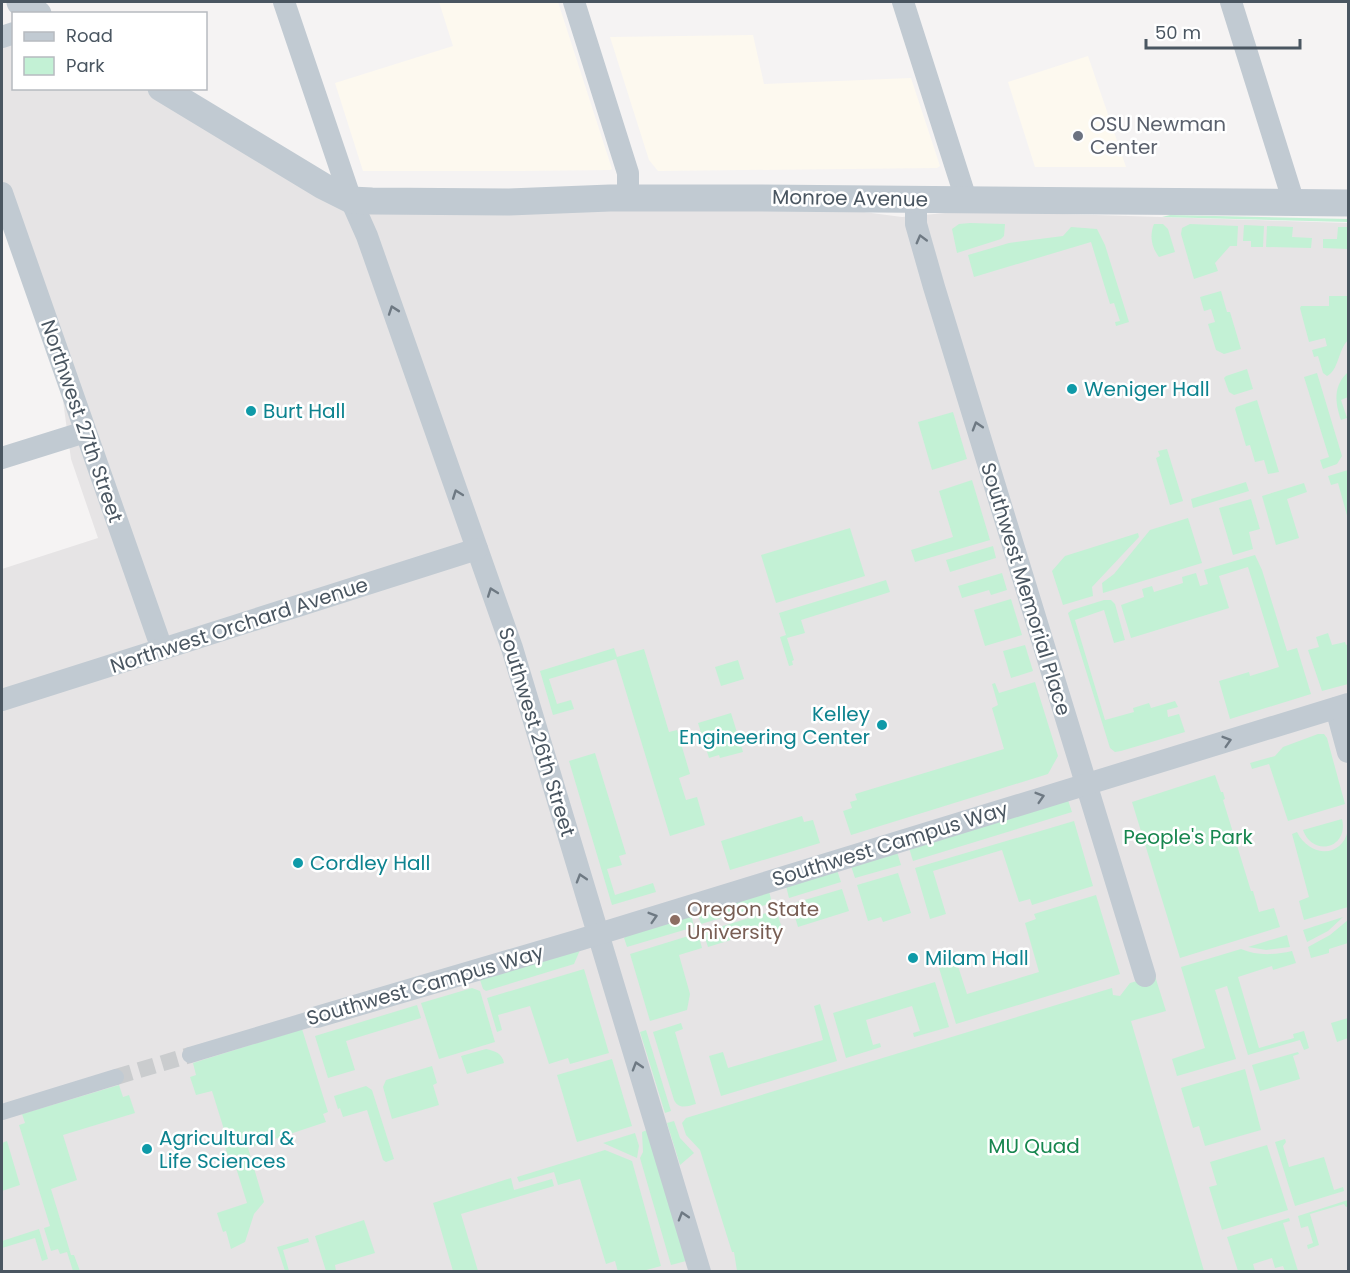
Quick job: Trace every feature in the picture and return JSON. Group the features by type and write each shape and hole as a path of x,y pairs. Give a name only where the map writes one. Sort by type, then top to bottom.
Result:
{"street":[{"path":"20,2 35,12"},
{"name":"Southwest 26th Street","path":"284,2 351,200 367,236 515,657 700,1272"},
{"path":"574,2 628,173 628,198"},
{"path":"903,2 966,199"},
{"path":"1231,2 1294,203"},
{"path":"164,90 323,186 351,200"},
{"name":"Northwest 27th Street","path":"2,193 162,649"},
{"name":"Monroe Avenue","path":"351,200 508,202 628,198 966,199 1348,203"},
{"name":"Southwest Memorial Place","path":"916,200 916,224 934,287 1145,976"},
{"path":"2,458 86,432"},
{"name":"Northwest Orchard Avenue","path":"2,700 477,549"},
{"path":"1342,706 1348,752"},
{"name":"Southwest Campus Way","path":"190,1055 598,934 1342,706"},
{"path":"2,1112 116,1077"}],"shaded area":[{"path":"439,2 558,2 612,169 363,171 335,83 453,46"},
{"path":"753,35 764,84 911,78 940,166 937,168 658,171 649,160 610,37"},
{"name":"Oregon State University","path":"12,37 12,90 156,90 345,205 757,198 902,217 967,211 1348,223 1348,1271 2,1271 2,569 98,538 71,459 53,328 2,181 2,42"},
{"path":"1088,56 1126,167 1035,167 1008,82"}],"green space":[{"path":"1170,215 1348,219 1348,222 1162,217"},
{"path":"959,224 1005,224 1004,236 1001,239 957,253 952,229"},
{"path":"1154,224 1163,224 1168,229 1175,252 1159,257 1152,242"},
{"path":"1190,224 1238,226 1237,246 1230,246 1215,263 1218,271 1194,279 1181,234 1182,228"},
{"path":"1244,225 1264,226 1263,247 1251,247 1251,241 1243,241"},
{"path":"1267,226 1293,227 1292,237 1312,238 1311,248 1266,247"},
{"path":"1071,227 1097,229 1105,245 1129,322 1116,326 1115,322 1120,321 1114,303 1110,304 1091,242 974,277 968,255 1009,243 1063,236"},
{"path":"1338,227 1348,227 1348,249 1323,248 1323,239 1337,239"},
{"path":"1221,291 1241,349 1224,354 1216,350 1208,324 1215,322 1211,309 1204,311 1200,297"},
{"path":"1329,296 1348,296 1348,340 1334,369 1327,376 1323,373 1318,356 1314,357 1312,350 1327,346 1325,338 1309,342 1300,308 1301,306 1329,306"},
{"path":"1247,369 1253,389 1234,395 1229,392 1224,378"},
{"path":"1348,372 1348,397 1341,400 1347,418 1341,420 1337,407 1337,394 1343,377"},
{"path":"1317,373 1342,456 1337,464 1323,469 1320,460 1329,457 1304,377"},
{"path":"1257,400 1279,472 1268,474 1264,460 1255,462 1250,445 1246,446 1235,409"},
{"path":"953,412 967,459 932,470 918,422"},
{"path":"1167,449 1183,501 1170,505 1156,458 1160,456 1158,451"},
{"path":"1348,470 1348,519 1338,483 1331,485 1328,476"},
{"path":"972,480 990,540 915,562 911,550 953,537 939,491"},
{"path":"1246,482 1249,491 1193,508 1191,499"},
{"path":"1304,483 1307,492 1287,499 1299,538 1276,545 1262,496"},
{"path":"1251,499 1260,529 1249,532 1253,549 1233,555 1219,508"},
{"path":"1188,518 1202,563 1103,593 1102,583 1114,574 1150,530"},
{"path":"850,528 865,576 776,603 761,555"},
{"path":"1138,533 1139,537 1092,587 1093,596 1063,605 1052,571 1065,556"},
{"path":"993,546 996,558 950,572 946,560"},
{"path":"1255,555 1262,570 1287,651 1297,648 1311,694 1230,719 1219,681 1249,672 1250,676 1279,667 1248,567 1219,576 1229,608 1131,638 1121,605 1144,597 1142,589 1152,586 1154,592 1183,583 1182,577 1196,573 1200,586 1208,584 1204,570"},
{"path":"1002,573 1007,590 991,595 989,590 962,598 958,586"},
{"path":"886,580 890,592 801,620 805,633 787,638 794,660 793,665 789,666 780,637 786,635 779,613"},
{"path":"1011,599 1022,635 985,646 974,610"},
{"path":"1104,600 1111,600 1115,604 1125,640 1114,643 1104,610 1075,620 1105,720 1134,712 1133,708 1149,703 1151,708 1175,701 1178,707 1167,710 1168,717 1179,714 1185,732 1121,751 1115,752 1110,748 1068,613"},
{"path":"1328,633 1332,645 1345,642 1346,645 1348,644 1348,684 1322,691 1308,650 1319,647 1316,637"},
{"path":"1025,645 1033,671 1011,678 1003,651"},
{"path":"614,648 617,657 644,649 669,732 677,730 690,774 679,778 686,800 697,797 705,825 670,836 616,659 549,679 557,704 571,700 574,709 553,715 540,671"},
{"path":"738,660 744,679 721,686 715,667"},
{"path":"1035,682 1058,756 1048,774 851,835 843,811 852,808 850,802 857,800 855,794 1004,749 992,708 998,705 992,684 995,683 999,693"},
{"path":"731,713 743,752 720,758 719,755 709,758 698,723"},
{"path":"1318,734 1324,734 1327,738 1345,804 1288,821 1269,764 1252,769 1250,763 1275,756 1283,747"},
{"path":"595,753 626,854 619,856 622,865 607,869 615,895 653,883 656,892 612,905 569,761"},
{"name":"People's Park","path":"1215,775 1221,792 1223,792 1225,799 1223,800 1259,912 1274,908 1280,927 1180,958 1132,802"},
{"path":"1068,800 1072,812 913,861 909,848"},
{"path":"802,816 804,822 813,820 820,843 730,870 721,841"},
{"path":"1342,819 1343,829 1340,837 1329,846 1314,844 1303,830"},
{"path":"1074,821 1093,886 1032,905 1030,899 1019,902 1002,850 933,871 946,914 930,919 915,868"},
{"path":"1348,830 1348,907 1304,920 1299,901 1309,897 1292,834 1297,832 1309,846 1325,851 1339,846"},
{"path":"897,852 901,865 855,878 851,866"},
{"path":"837,870 841,882 789,898 786,886"},
{"path":"898,873 911,913 883,922 881,917 868,921 857,885"},
{"path":"842,889 849,911 798,927 791,904"},
{"path":"769,891 772,903 701,924 697,912"},
{"path":"1096,895 1120,974 956,1024 939,968 957,963 967,994 1039,972 1025,923 1036,919 1034,914"},
{"path":"776,910 783,931 776,933 773,927 708,947 703,932"},
{"path":"691,914 694,927 627,947 624,938 630,933"},
{"path":"1343,917 1328,931 1307,942 1303,930"},
{"path":"1348,920 1348,943 1329,949 1329,953 1311,958 1308,947 1330,935"},
{"path":"698,933 702,948 679,955 690,994 687,1010 650,1021 630,954"},
{"path":"1287,935 1290,947 1266,950 1248,947"},
{"path":"1241,949 1266,954 1292,951 1296,963 1273,970 1272,966 1238,977 1259,1048 1294,1038 1293,1034 1304,1031 1309,1048 1304,1050 1300,1040 1248,1055 1227,986 1215,990 1236,1059 1177,1076 1172,1059 1205,1048 1181,967"},
{"path":"580,950 574,964 486,991 483,989 480,980"},
{"path":"584,969 609,1053 570,1064 568,1058 549,1064 530,1006 498,1015 502,1030 497,1032 487,998"},
{"name":"MU Quad","path":"1155,976 1166,1011 1131,1021 1204,1271 737,1271 734,1252 732,1252 700,1150 686,1135 682,1123 686,1118 1112,988 1113,995 1120,996 1130,983"},
{"path":"935,982 949,1027 914,1037 913,1033 920,1031 912,1006 866,1020 873,1045 880,1043 881,1047 846,1058 833,1013"},
{"path":"472,988 480,991 495,1042 439,1059 421,1003"},
{"path":"820,1004 837,1061 721,1096 709,1056 723,1052 728,1068 823,1040 814,1006"},
{"path":"417,1005 421,1018 346,1041 355,1070 328,1078 315,1036"},
{"path":"1348,1018 1348,1038 1337,1042 1331,1023"},
{"path":"681,1023 683,1029 675,1032 696,1104 684,1106 678,1105 674,1100 653,1032"},
{"path":"302,1029 328,1112 323,1114 326,1122 248,1148 264,1202 254,1214 245,1242 231,1249 226,1231 223,1232 217,1213 247,1203 233,1158 229,1159 223,1140 227,1139 212,1091 196,1095 190,1077 196,1075 193,1063"},
{"path":"646,1030 671,1111 665,1113 640,1032"},
{"path":"486,1049 498,1053 504,1063 467,1074 461,1056"},
{"path":"1298,1052 1299,1054 1293,1056 1300,1079 1260,1091 1252,1065"},
{"path":"612,1059 632,1126 577,1142 557,1075"},
{"path":"432,1066 437,1083 433,1085 439,1105 392,1119 383,1087 386,1080"},
{"path":"1245,1069 1261,1130 1205,1146 1199,1126 1193,1128 1181,1088"},
{"path":"119,1085 123,1097 129,1095 135,1113 63,1135 77,1180 51,1189 71,1255 74,1255 80,1271 73,1271 67,1252 60,1254 58,1249 51,1251 44,1228 50,1226 19,1125 25,1123 22,1114"},
{"path":"366,1086 372,1090 394,1159 386,1162 383,1160 367,1110 343,1117 334,1096"},
{"path":"674,1121 680,1138 694,1153 680,1165 667,1123"},
{"path":"647,1130 686,1261 671,1265 640,1158 643,1152 642,1132"},
{"path":"635,1133 639,1146 637,1158 603,1143"},
{"path":"1285,1139 1283,1146 1289,1167 1324,1157 1334,1190 1343,1187 1344,1191 1295,1206 1275,1142"},
{"path":"7,1141 20,1185 2,1191 2,1143"},
{"path":"1267,1145 1288,1210 1222,1230 1209,1187 1217,1185 1210,1162"},
{"path":"605,1150 632,1161 661,1266 643,1271 618,1272 615,1261 606,1264 580,1179 558,1185 554,1172 519,1182 517,1177"},
{"path":"511,1178 514,1190 552,1179 554,1186 461,1214 478,1271 453,1271 433,1203"},
{"path":"1348,1200 1346,1207 1344,1204 1310,1214 1319,1245 1308,1249 1307,1245 1313,1243 1308,1226 1301,1228 1298,1216"},
{"path":"1289,1218 1290,1221 1283,1223 1298,1271 1285,1271 1283,1266 1275,1268 1272,1258 1253,1264 1255,1271 1238,1271 1227,1237"},
{"path":"364,1220 375,1253 335,1265 336,1271 326,1271 315,1236"},
{"path":"39,1229 48,1259 42,1261 35,1238 2,1248 2,1241"},
{"path":"308,1238 309,1242 283,1250 289,1271 285,1271 277,1247"}],"tunnel":[{"path":"116,1077 190,1055"}],"place":[{"name":"OSU Newman Center","path":"1078,136"},
{"name":"Weniger Hall","path":"1072,389"},
{"name":"Burt Hall","path":"251,411"},
{"name":"Kelley Engineering Center","path":"882,725"},
{"name":"Cordley Hall","path":"298,863"},
{"name":"Oregon State University","path":"675,920"},
{"name":"Milam Hall","path":"913,958"},
{"name":"Agricultural & Life Sciences","path":"147,1149"}]}
